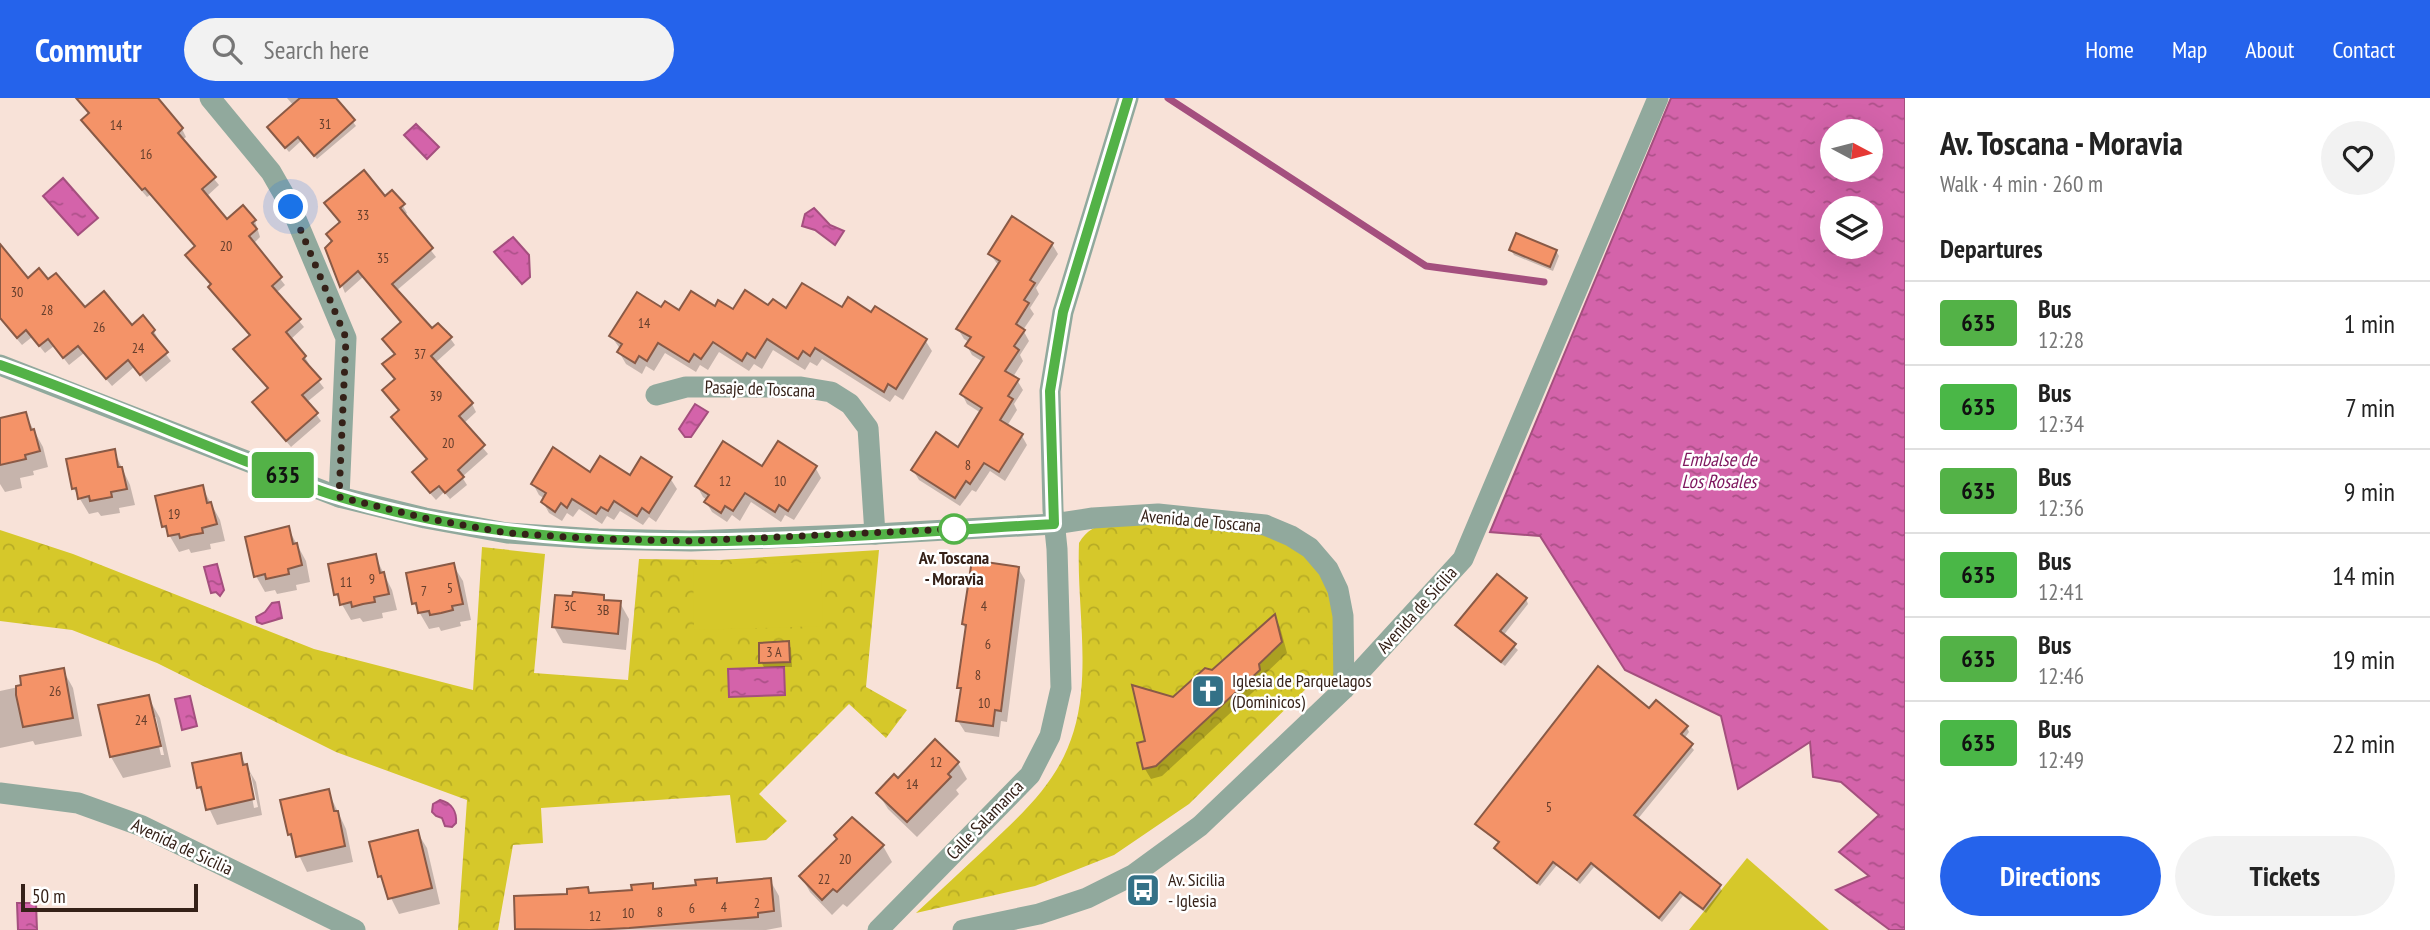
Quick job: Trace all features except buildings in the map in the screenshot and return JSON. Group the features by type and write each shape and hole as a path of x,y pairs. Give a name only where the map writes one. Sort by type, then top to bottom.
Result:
{"street":[{"path":"210,98 271,172 291,207 346,338 339,497"},
{"name":"Calle Salamanca","path":"878,930 1030,775 1050,736 1061,688 1058,549 1054,524 1050,391 1063,312 1128,98"},
{"name":"Avenida de Sicilia","path":"963,930 1039,914 1087,898 1133,875 1210,818 1344,689 1463,559 1658,98"},
{"name":"Avenida de Toscana","path":"0,365 339,497 425,518 507,533 691,541 1054,524 1093,518 1158,514 1265,525 1292,536 1310,548 1328,569 1338,590 1343,616 1344,689"},
{"name":"Pasaje de Toscana","path":"656,395 686,387 801,387 831,393 850,404 868,428 875,534"},
{"name":"Avenida de Sicilia","path":"0,793 78,803 142,826 355,930"}],"green space":[{"path":"1148,521 1266,533 1308,557 1321,574 1329,591 1334,616 1336,685 1329,693 1322,673 1189,804 1114,855 1035,886 916,913 1037,797 1050,780 1070,741 1077,719 1082,674 1079,543 1092,529 1100,525"},
{"path":"0,530 73,554 314,649 473,690 482,547 545,554 534,673 628,680 639,559 720,560 879,550 866,687 907,710 886,738 849,704 759,794 787,821 766,840 736,843 730,795 541,808 543,843 513,845 498,930 458,930 467,800 336,752 157,663 72,630 0,621"},
{"path":"821,562 823,626 694,630 693,565"},
{"path":"1747,858 1829,930 1689,930"}],"water":[{"name":"Embalse de Los Rosales","path":"1671,98 1905,98 1905,930 1890,930 1836,890 1869,876 1839,852 1879,815 1841,782 1813,777 1810,742 1738,789 1721,716 1625,670 1540,536 1490,532"},
{"path":"416,124 439,147 427,159 404,135"},
{"path":"63,178 98,218 78,235 43,196"},
{"path":"814,208 830,225 844,231 835,245 815,230 802,226 805,214"},
{"path":"513,237 529,255 530,277 522,284 494,252"},
{"path":"695,404 708,412 691,437 685,437 679,429"},
{"path":"217,564 224,590 220,596 216,592 211,593 204,567"},
{"path":"279,602 282,618 262,624 257,622 256,617 265,612 272,603"},
{"path":"784,667 785,695 729,697 728,669"},
{"path":"190,696 197,726 182,730 175,699"},
{"path":"440,800 448,803 455,812 456,823 452,827 445,826 442,818 432,812 433,804"},
{"path":"17,903 36,903 37,930 18,930"}],"waterway":[{"path":"1168,98 1426,266 1544,282"}],"bus line":[{"name":"635","path":"0,365 339,497 425,518 507,533 691,541 1054,524 1050,391 1063,312 1128,98"}],"place":[{"name":"Av. Toscana - Moravia","path":"954,529"},
{"name":"Iglesia de Parquelagos (Dominicos)","path":"1208,691"},
{"name":"Av. Sicilia - Iglesia","path":"1143,890"}],"route":[{"path":"291,207 346,338 339,497 425,518 507,533 598,539 691,541 954,529"}]}
